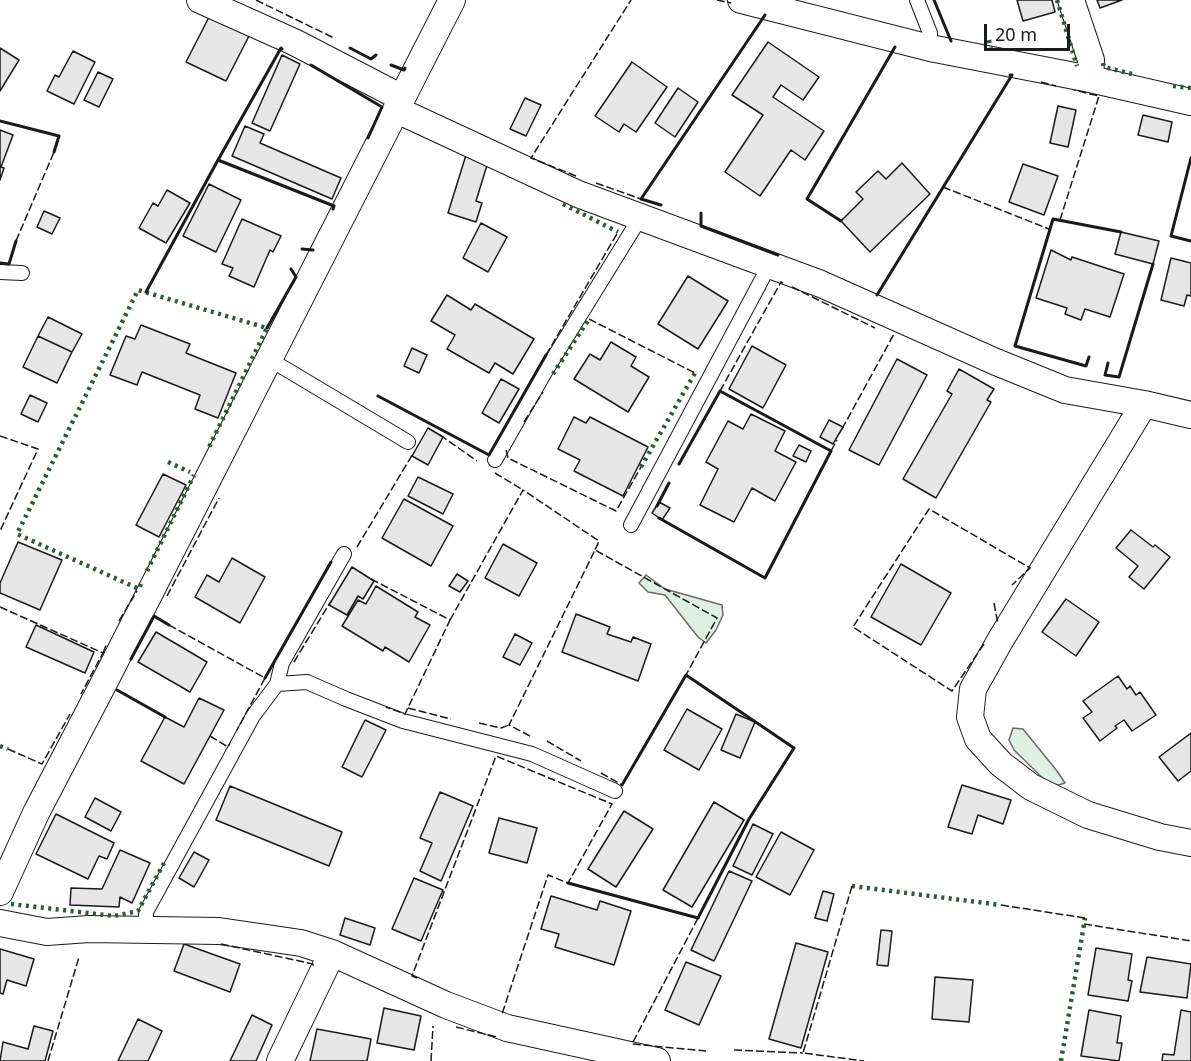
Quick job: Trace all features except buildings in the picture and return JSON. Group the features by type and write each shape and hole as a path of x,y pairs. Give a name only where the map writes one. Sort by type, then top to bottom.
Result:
{"street":[{"path":"200,0 294,42 399,104 578,194 820,285 1065,390 1191,415"},
{"path":"0,892 36,813 118,657 452,0"},
{"path":"741,0 930,48 1090,79 1191,102"},
{"path":"1071,0 1091,60 1090,79"},
{"path":"1144,404 973,689 970,717 978,739 1001,764 1031,787 1088,815 1160,837 1191,843"},
{"path":"0,923 47,932 89,929 219,931 301,943 332,953 446,1005 579,1052 657,1061"},
{"path":"280,1061 332,953"}],"lane":[{"path":"917,0 930,33 930,48"},
{"path":"495,460 545,372 640,218"},
{"path":"631,525 769,266"},
{"path":"0,272 22,273"},
{"path":"269,359 408,442"},
{"path":"146,929 146,912 253,716 277,684 282,663 344,554"},
{"path":"277,684 307,682 403,721 532,754 615,791"}],"green space":[{"path":"646,575 665,589 722,605 723,615 716,630 706,643 698,637 665,595 648,592 639,583"},
{"path":"1013,728 1023,729 1065,783 1052,787 1014,750 1009,740"}],"hedge":[{"path":"1057,0 1077,66"},
{"path":"989,40 991,50"},
{"path":"1103,63 1104,67 1132,74"},
{"path":"1173,86 1191,88"},
{"path":"563,204 618,232"},
{"path":"141,584 139,589 17,534 138,290 267,328 209,447"},
{"path":"553,374 589,319"},
{"path":"641,467 695,373"},
{"path":"168,462 190,472"},
{"path":"147,571 194,475"},
{"path":"0,746 8,749"},
{"path":"11,904 114,916 138,911 164,863"},
{"path":"852,886 1001,905"},
{"path":"1061,1061 1085,918"}],"fence":[{"path":"256,0 334,38"},
{"path":"576,176 531,158 631,0"},
{"path":"717,0 731,3"},
{"path":"1041,82 1056,86"},
{"path":"1060,220 1099,96 1074,90"},
{"path":"16,241 54,152"},
{"path":"596,183 641,199"},
{"path":"943,187 1049,229"},
{"path":"546,355 618,232"},
{"path":"720,391 781,282 783,283"},
{"path":"792,287 875,328"},
{"path":"589,319 695,373"},
{"path":"842,429 894,334"},
{"path":"524,422 543,392"},
{"path":"440,435 477,461"},
{"path":"0,436 38,449 0,531"},
{"path":"831,451 837,440"},
{"path":"506,450 508,458 616,511 641,467"},
{"path":"357,547 414,452"},
{"path":"495,473 523,490"},
{"path":"450,620 523,490 599,541 595,550"},
{"path":"167,596 219,498"},
{"path":"984,644 952,691 853,627 929,509 1030,568 1012,585"},
{"path":"530,736 509,725 595,550 717,618 686,675"},
{"path":"371,579 450,620 405,714 386,707"},
{"path":"119,621 137,591"},
{"path":"294,662 331,601"},
{"path":"994,603 998,624"},
{"path":"0,607 103,653 81,694"},
{"path":"169,625 265,678 237,730"},
{"path":"103,653 107,643"},
{"path":"408,708 451,719"},
{"path":"8,749 42,764 70,714"},
{"path":"479,723 501,728 509,725"},
{"path":"210,736 228,747 230,743"},
{"path":"547,741 581,761"},
{"path":"417,978 412,976 496,756 612,804 568,883 548,875 502,1014 500,1013"},
{"path":"601,773 622,785"},
{"path":"852,886 803,1053 864,1061"},
{"path":"1001,905 1085,918"},
{"path":"698,918 632,1044 706,1051"},
{"path":"1084,924 1191,941"},
{"path":"221,944 313,964 313,966"},
{"path":"48,1061 79,957"},
{"path":"431,1061 433,1026"},
{"path":"456,1027 497,1037"},
{"path":"734,1050 803,1053"}],"wall":[{"path":"934,0 951,41"},
{"path":"661,205 641,199 765,15"},
{"path":"841,221 807,199 895,47"},
{"path":"350,48 371,59 376,55"},
{"path":"218,160 282,49"},
{"path":"311,65 382,107 368,138"},
{"path":"391,65 404,70 405,68"},
{"path":"877,295 1012,75 1010,75"},
{"path":"0,121 59,136 54,152"},
{"path":"1191,158 1171,236 1191,241"},
{"path":"146,292 218,160 334,206 333,209"},
{"path":"701,213 701,226 778,255"},
{"path":"1089,357 1086,366 1015,346 1053,219 1121,232"},
{"path":"0,263 9,264 16,241"},
{"path":"302,249 313,250"},
{"path":"1108,363 1105,375 1119,377 1153,264"},
{"path":"267,328 296,277 291,269"},
{"path":"378,396 489,455 546,355"},
{"path":"659,518 765,578 831,451 720,391 679,464"},
{"path":"657,506 669,483"},
{"path":"265,678 331,562"},
{"path":"131,659 154,616 169,625"},
{"path":"568,883 698,918 749,819 794,748 686,675 622,785"},
{"path":"117,690 165,717"}]}
